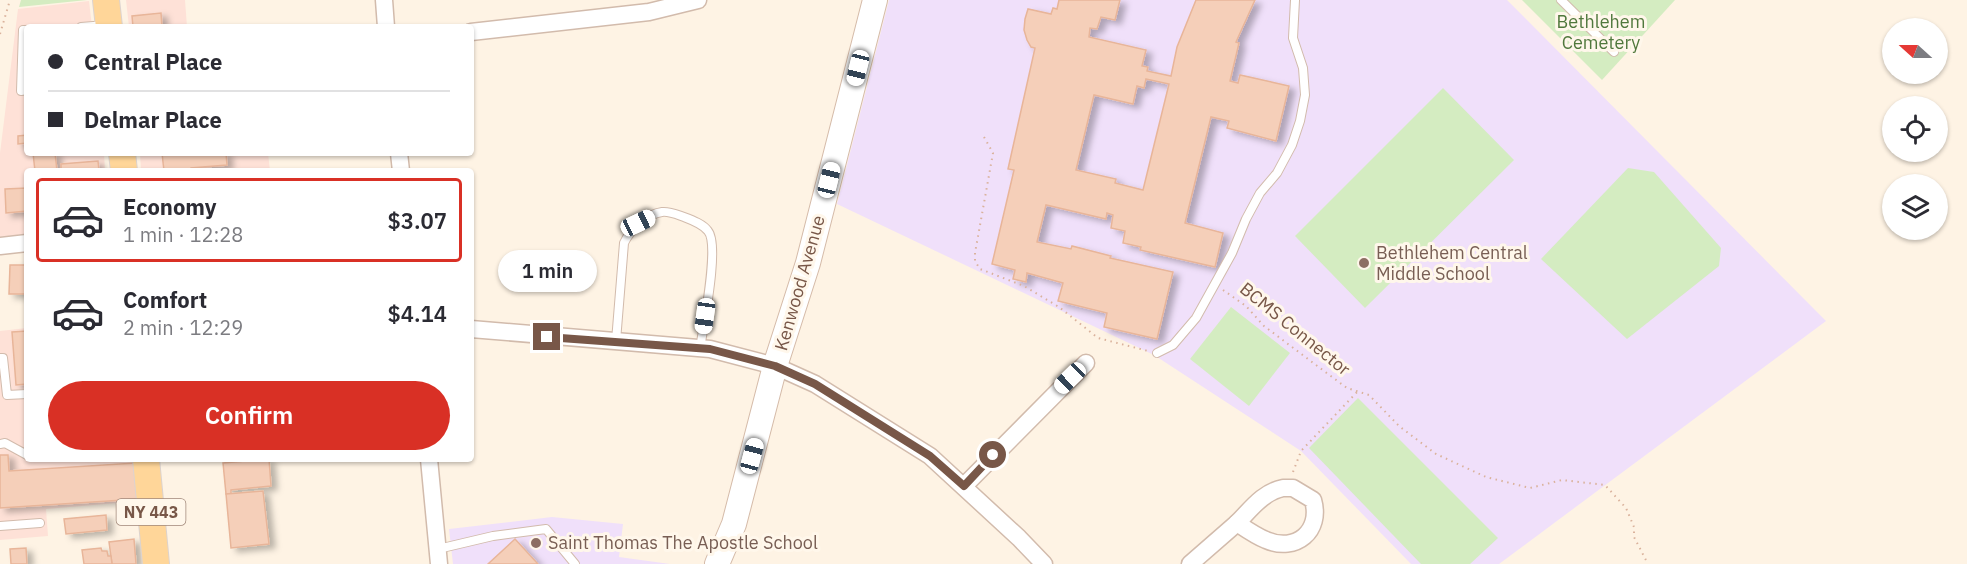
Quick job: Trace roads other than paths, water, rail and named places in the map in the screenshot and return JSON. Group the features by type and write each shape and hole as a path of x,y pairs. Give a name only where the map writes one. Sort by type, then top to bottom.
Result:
{"main road":[{"path":"106,0 109,24"},
{"name":"NY 443","path":"146,462 156,564"}],"street":[{"path":"384,0 386,24"},
{"path":"474,32 649,12 698,0"},
{"name":"Kenwood Avenue","path":"717,564 734,524 775,366 808,262 875,0"},
{"path":"0,246 24,243"},
{"path":"474,329 700,349 775,366 815,384 930,456 1044,564"},
{"path":"964,486 1086,363"},
{"path":"429,462 438,557"},
{"path":"1190,564 1237,523 1264,495 1273,490 1293,488 1313,500 1316,510 1312,528 1298,540 1285,544 1265,540 1237,523"}],"lane":[{"path":"1157,353 1173,345 1196,318 1216,285 1260,193 1277,173 1292,145 1305,95 1303,68 1293,38 1295,0"},
{"path":"1561,0 1614,52"},
{"path":"24,30 21,91 24,90"},
{"path":"616,342 624,243 638,223 662,212 693,220 708,230 712,239 712,263 700,349"},
{"path":"0,358 3,358 7,395 24,394"},
{"path":"0,444 5,444 24,454"},
{"path":"0,526 40,523"},
{"path":"438,557 493,536 546,529 576,564"}],"place":[{"name":"Bethlehem Central Middle School","path":"1364,263"},
{"name":"Saint Thomas The Apostle School","path":"536,543"}],"park label":[{"name":"Bethlehem Cemetery","path":"1601,32"}]}
